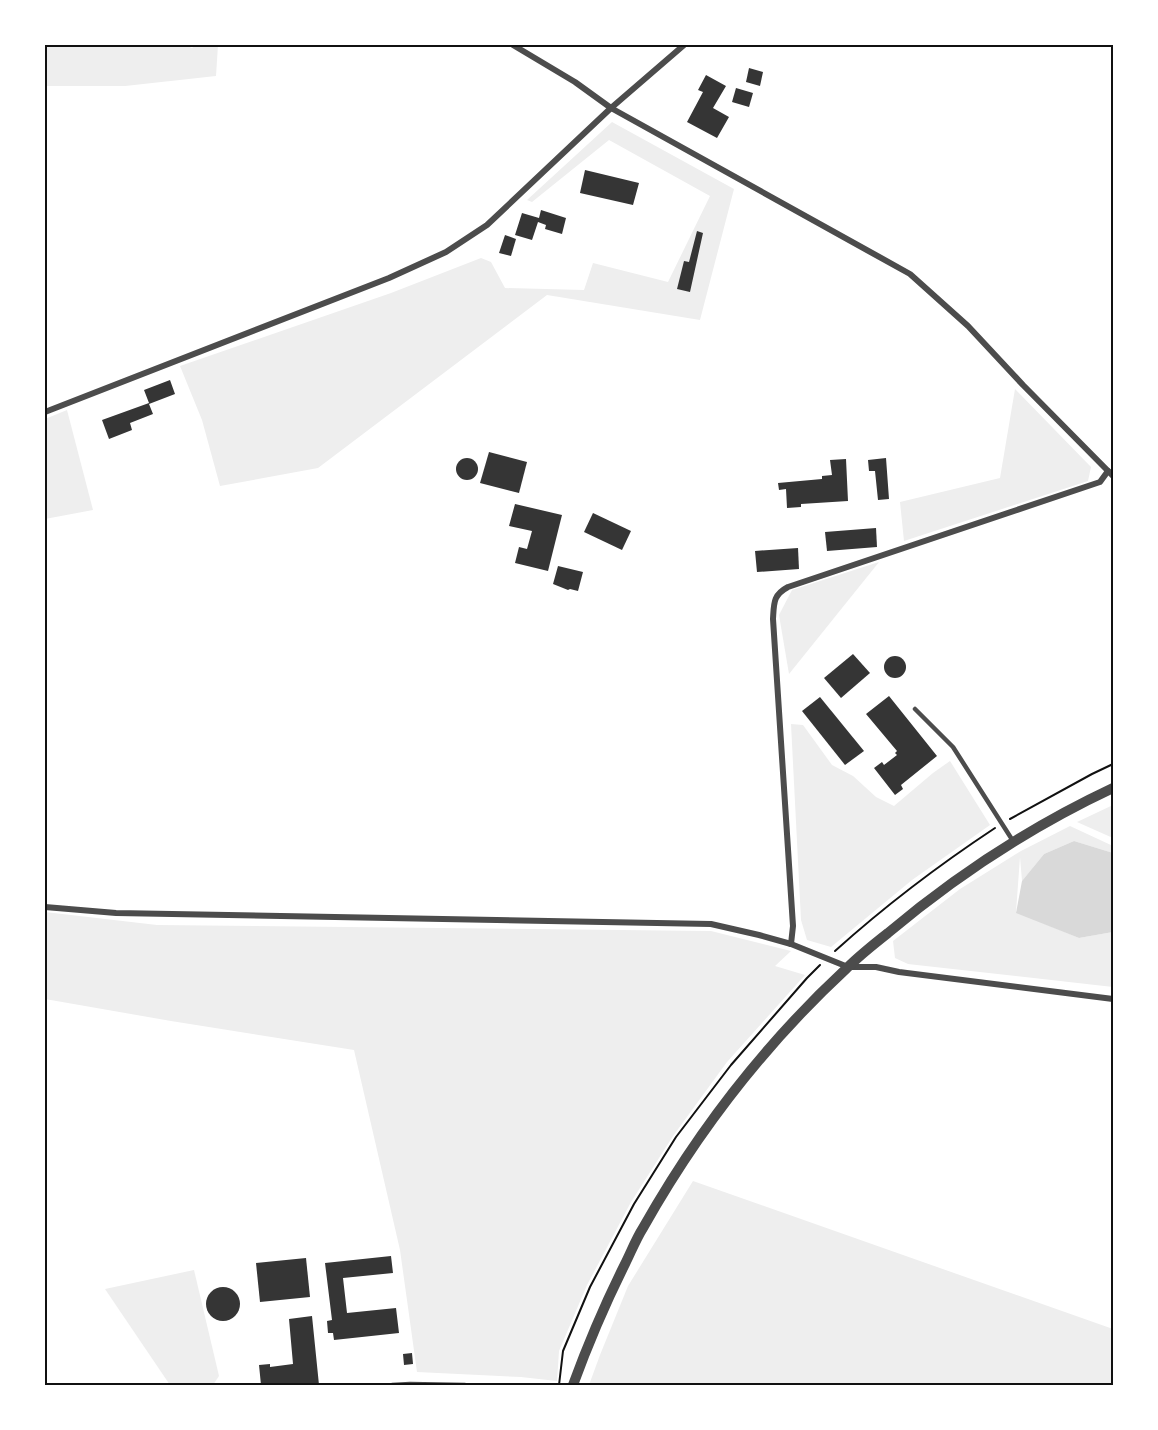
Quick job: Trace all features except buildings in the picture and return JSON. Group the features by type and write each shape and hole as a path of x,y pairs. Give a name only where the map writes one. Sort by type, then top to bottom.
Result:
{"street":[{"path":"513,45 575,82 611,108 910,274 968,326 1111,473 1100,482 788,587 779,592 774,602 772,619 793,926 791,944"},
{"path":"45,412 379,282 446,252 487,225 611,108 684,45"},
{"path":"573,1385 588,1345 643,1228 680,1168 733,1092 756,1064 848,967 926,902 977,865 1014,842 1113,788"},
{"path":"45,907 140,913 711,924 791,944 848,967 876,967 1113,999"}],"lane":[{"path":"915,709 953,747 1014,842"},
{"path":"392,1385 465,1385"}],"shaded area":[{"path":"45,45 185,45 192,48 196,45 218,45 216,76 125,86 45,86"},
{"path":"612,122 734,189 700,320 547,295 318,468 220,486 202,420 180,366 391,293 481,258 491,262 505,288 584,290 593,263 668,282 710,196 609,140 532,202 527,200"},
{"path":"1015,389 1091,467 1088,481 904,541 900,502 1000,478"},
{"path":"67,410 93,510 45,519 45,419"},
{"path":"879,562 789,674 779,615 792,590"},
{"path":"791,724 803,725 832,765 853,776 876,797 894,806 950,761 990,825 912,880 831,947 807,940 801,920"},
{"path":"1113,805 1113,838 1077,822"},
{"path":"1070,826 1113,846 1113,853 1074,841 1044,854 1022,881 1020,857 1016,912 1079,938 1113,932 1113,987 908,964 895,958 893,941 960,889 1021,851"},
{"path":"1074,841 1113,853 1113,932 1079,938 1016,913 1022,881 1044,854"},
{"path":"45,912 157,925 711,931 791,951 775,966 805,975 727,1062 673,1136 631,1202 587,1285 559,1351 557,1381 417,1372 400,1250 354,1050 45,999"},
{"path":"693,1181 1113,1329 1113,1385 589,1385 628,1286"},
{"path":"194,1270 219,1376 213,1385 170,1385 105,1289"}]}
